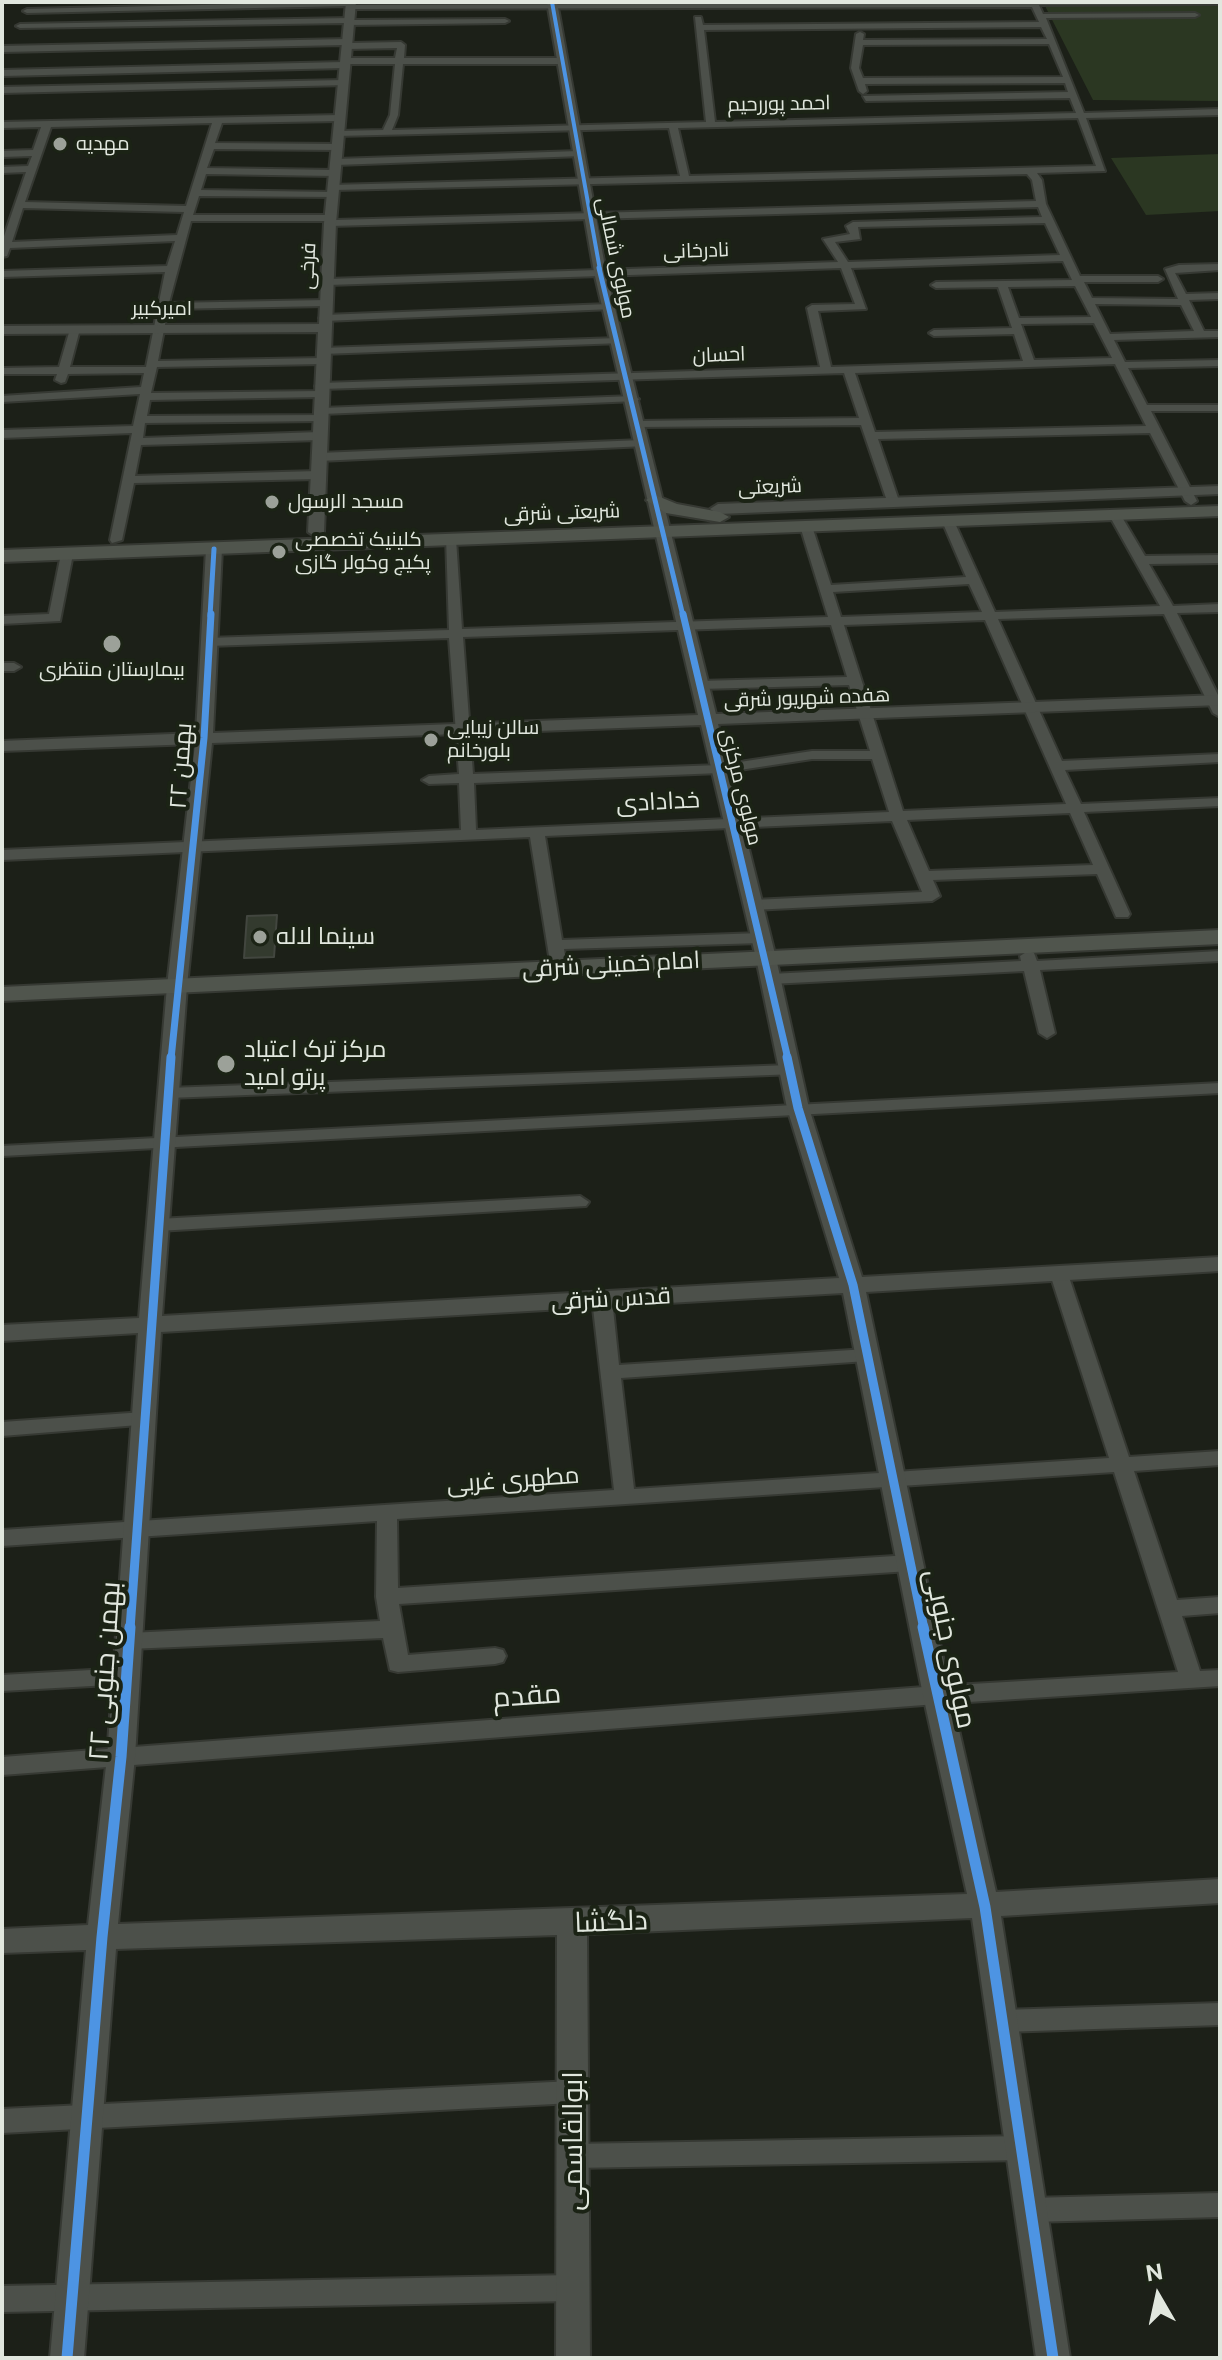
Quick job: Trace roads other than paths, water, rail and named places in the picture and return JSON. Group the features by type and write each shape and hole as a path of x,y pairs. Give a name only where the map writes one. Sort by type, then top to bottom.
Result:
{"main road":[{"name":"شریعتی شرقی","path":"660,526 723,513 758,522 826,509 1188,496 1220,500"},
{"path":"655,500 672,509 723,513"},
{"name":"شریعتی شرقی","path":"2,544 316,532 537,530 758,522 806,526 1220,511"},
{"name":"شریعتی شرقی","path":"2,556 450,539 537,530"},
{"name":"امام خمینی شرقی","path":"2,994 177,986 556,956 1028,956 1220,937"}],"street":[{"path":"20,26 552,4 1220,2"},
{"name":"مولوی شمالی","path":"552,4 600,272 633,399 660,526"},
{"path":"195,193 1102,169 1078,115 1044,20 1034,4"},
{"path":"696,5 711,124"},
{"path":"6,49 29,6 351,11 505,21"},
{"path":"504,7 506,32"},
{"name":"فرخی","path":"316,532 330,220 351,11"},
{"path":"699,28 1195,15"},
{"path":"860,26 858,77 874,120"},
{"path":"859,43 1052,41"},
{"path":"6,49 401,45 394,115 387,132"},
{"path":"2,73 346,63 562,61"},
{"path":"858,77 1066,76"},
{"path":"2,90 344,83"},
{"path":"866,98 1073,95"},
{"name":"احمد پوررحیم","path":"210,146 338,140 387,132 1220,112"},
{"path":"2,125 340,118"},
{"path":"116,540 171,269 218,120"},
{"path":"47,124 4,251 180,238"},
{"path":"673,124 685,179"},
{"path":"2,154 38,153"},
{"path":"202,171 579,154"},
{"path":"2,170 32,169"},
{"path":"1030,171 1037,180 1041,204 1066,258 1188,496"},
{"path":"20,205 330,220 590,217 1041,204"},
{"path":"2,218 15,218"},
{"path":"826,370 812,308 862,307 845,265 828,239 856,237 851,226 857,224 1049,220"},
{"name":"نادرخانی","path":"328,282 1066,258"},
{"path":"1201,335 1171,269 1220,267"},
{"path":"2,274 171,269"},
{"path":"936,285 1158,279"},
{"path":"1002,284 1030,364"},
{"path":"1089,301 1220,296"},
{"path":"163,306 326,303"},
{"path":"324,323 609,307"},
{"path":"934,333 1098,320"},
{"name":"امیرکبیر","path":"2,330 159,329 324,323"},
{"path":"56,396 75,329"},
{"path":"1107,337 1220,334"},
{"path":"2,371 152,367 618,341"},
{"name":"احسان","path":"2,399 848,369 1220,363"},
{"path":"848,369 893,501"},
{"path":"2,434 139,430 321,414 633,399"},
{"path":"1143,408 1220,408"},
{"path":"638,424 865,421"},
{"path":"871,436 1153,429"},
{"path":"139,430 320,436"},
{"path":"319,457 642,444"},
{"path":"128,480 318,475"},
{"name":"شریعتی شرقی","path":"826,509 893,501 1188,496 1220,490"},
{"name":"شریعتی","path":"723,513 826,509"},
{"path":"1115,515 1218,704"},
{"path":"948,521 1122,914"},
{"name":"مولوی مرکزی","path":"660,526 766,958"},
{"path":"753,905 932,896 897,815 806,526"},
{"path":"450,539 454,634 465,728 469,834"},
{"name":"۲۲ بهمن","path":"177,986 195,847 214,549"},
{"path":"2,620 55,618 67,554"},
{"path":"1141,560 1220,559"},
{"path":"826,589 974,580"},
{"path":"208,642 1220,608"},
{"path":"700,685 854,681"},
{"name":"هفده شهریور شرقی","path":"2,746 863,712 1218,704"},
{"path":"429,780 720,769 812,755 878,755"},
{"path":"1056,766 1220,758"},
{"name":"خدادادی","path":"2,855 1220,802"},
{"path":"537,831 556,956"},
{"path":"924,876 1104,869"},
{"path":"1047,1033 1028,956 1220,956"},
{"name":"مولوی جنوبی","path":"766,958 798,1108 853,1285 937,1695 985,1907 1053,2358"},
{"name":"۲۲ بهمن جنوبی","path":"67,2358 102,1937 121,1757 177,986"},
{"path":"168,1093 790,1070"},
{"path":"2,1151 1220,1088"},
{"path":"158,1225 580,1202"},
{"name":"قدس شرقی","path":"2,1333 1220,1264"},
{"path":"1059,1274 1124,1464 1192,1680"},
{"path":"602,1299 625,1498"},
{"path":"610,1372 867,1355"},
{"path":"2,1429 144,1419"},
{"name":"مطهری غربی","path":"2,1538 1220,1458"},
{"path":"387,1514 387,1597 398,1664 495,1656"},
{"path":"387,1597 910,1563"},
{"path":"1169,1609 1220,1605"},
{"path":"129,1641 393,1629"},
{"path":"2,1683 127,1676"},
{"name":"مقدم","path":"2,1766 937,1695 1220,1678"},
{"name":"دلگشا","path":"2,1941 572,1924 985,1907 1220,1891"},
{"name":"ابوالقاسمی","path":"572,1924 573,2358"},
{"path":"1002,2021 1220,2014"},
{"path":"2,2121 573,2092"},
{"path":"573,2156 1022,2148"},
{"path":"1030,2210 1220,2205"},
{"path":"2,2299 572,2288"}],"place":[{"name":"مهدیه","path":"60,144"},
{"name":"مسجد الرسول","path":"272,502"},
{"name":"کلینیک تخصصی پکیج وکولر گازی","path":"279,552"},
{"name":"بیمارستان منتظری","path":"112,644"},
{"name":"سالن زیبایی بلورخانم","path":"431,740"},
{"name":"سینما لاله","path":"260,937"},
{"name":"مرکز ترک اعتیاد پرتو امید","path":"226,1064"}]}
